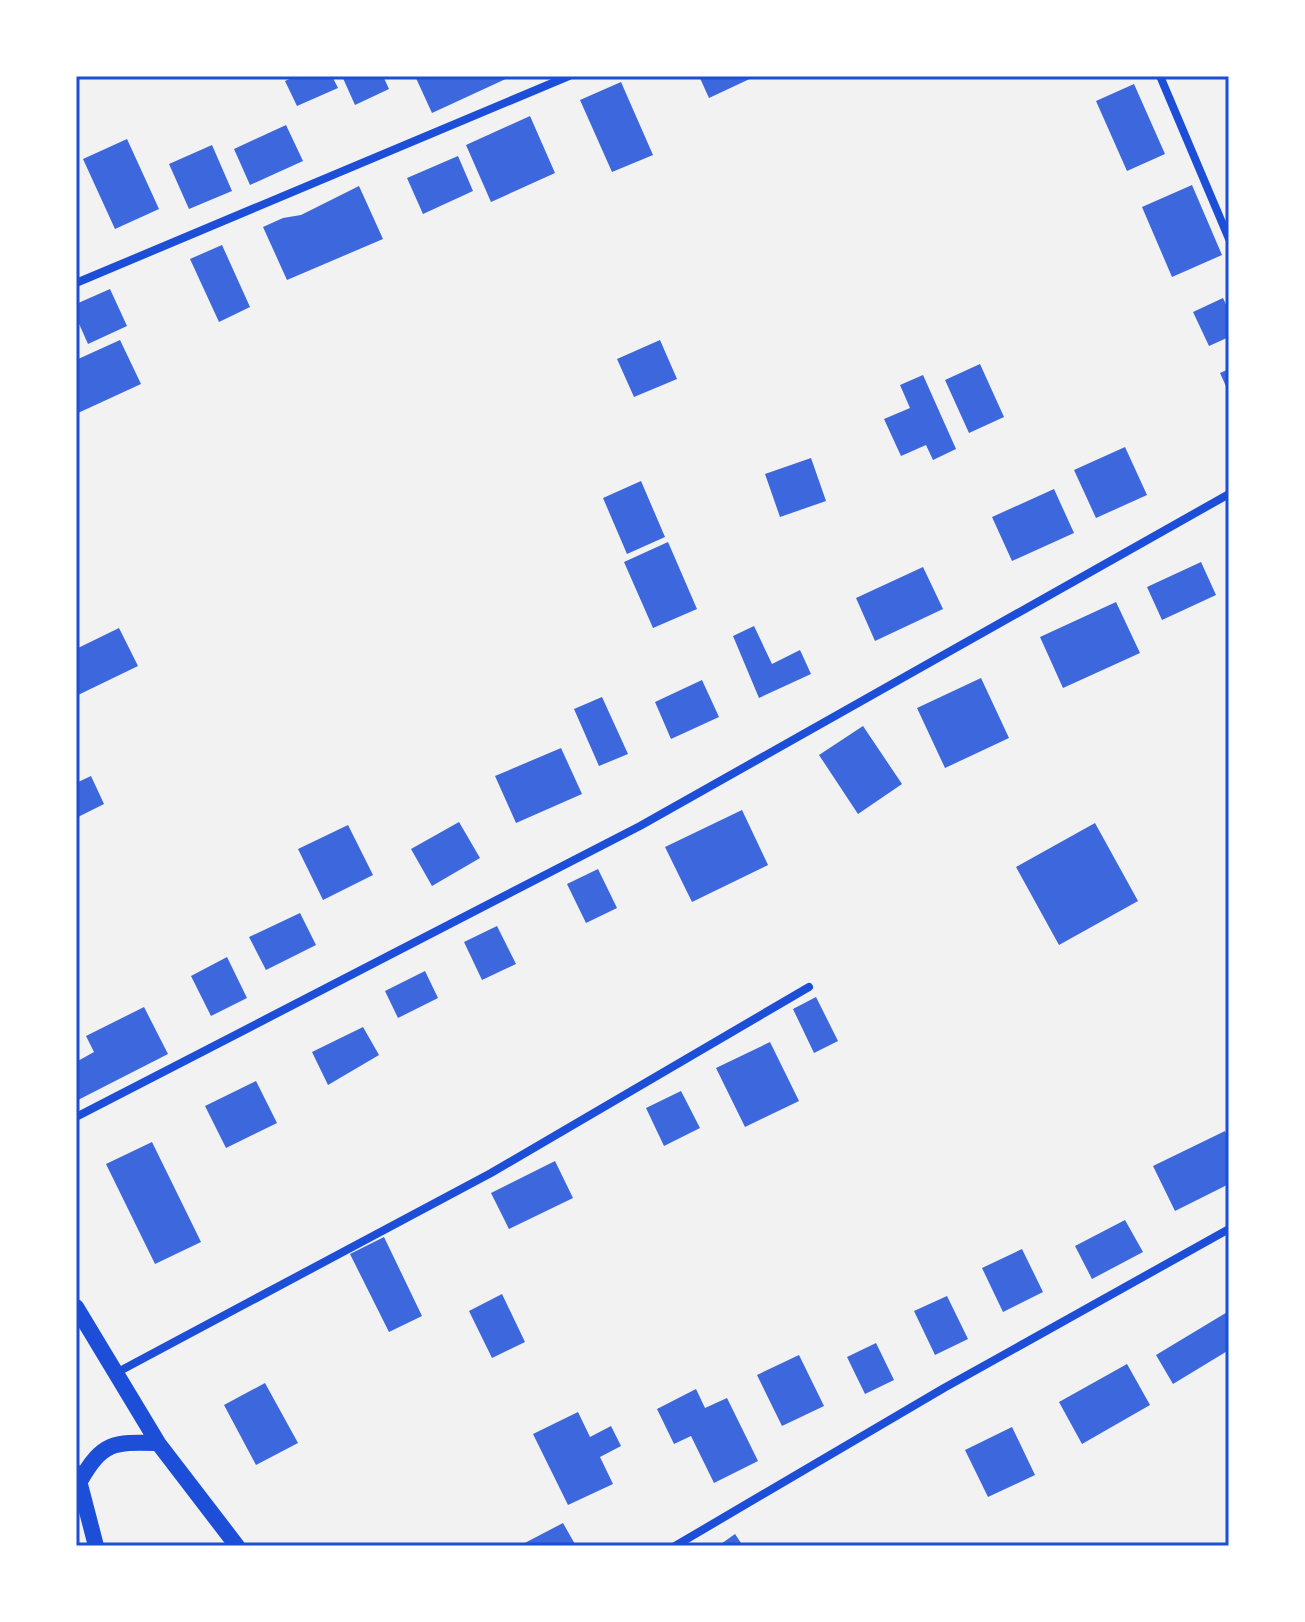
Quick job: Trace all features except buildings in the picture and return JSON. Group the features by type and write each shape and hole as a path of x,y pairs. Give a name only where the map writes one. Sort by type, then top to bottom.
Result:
{"main road":[{"path":"76,1307 158,1443 237,1546"},
{"path":"96,1546 78,1474 110,1446 158,1443"}],"street":[{"path":"76,283 569,76"},
{"path":"1160,76 1229,239"},
{"path":"76,1117 640,826 1229,494"},
{"path":"116,1373 491,1173 809,987"},
{"path":"675,1546 931,1395 1229,1229"}]}
